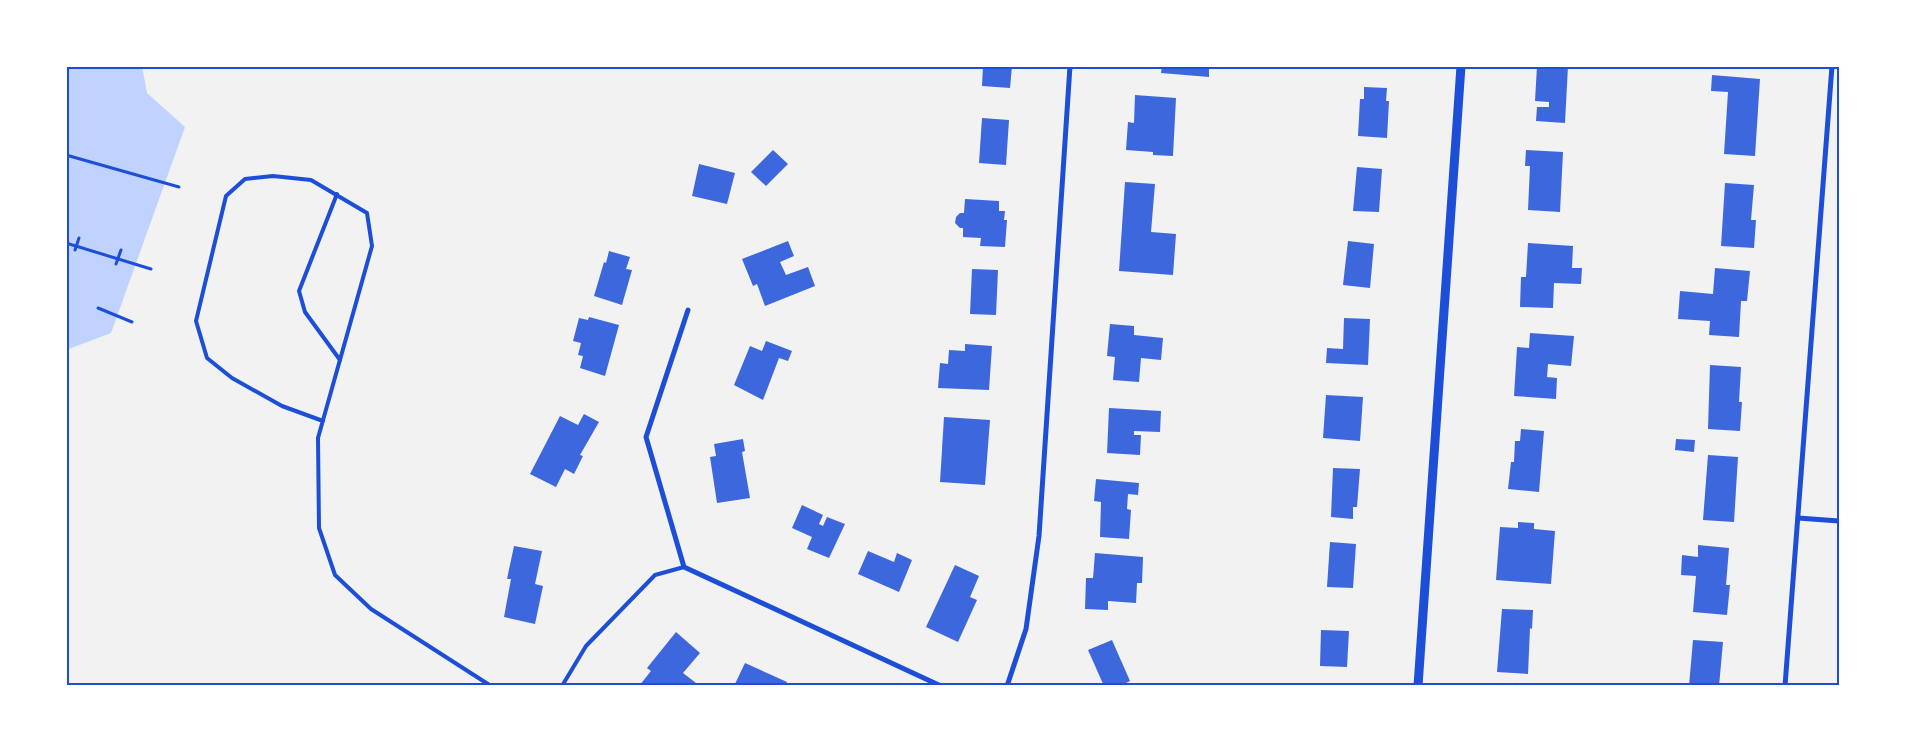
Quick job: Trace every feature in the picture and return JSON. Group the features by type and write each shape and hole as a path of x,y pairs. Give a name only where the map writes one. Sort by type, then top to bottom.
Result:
{"street":[{"path":"1007,686 1026,629 1039,536 1070,66"},
{"path":"1418,686 1460,66"},
{"path":"1786,686 1832,66"},
{"path":"688,310 646,437 684,567 941,686"},
{"path":"1798,518 1839,521"}],"lane":[{"path":"322,421 282,406 232,378 207,358 196,321 226,196 246,179 273,176 311,180 368,213 372,246 318,438 319,528 335,575 371,609 491,686"},
{"path":"337,194 299,292 305,312 340,360"},
{"path":"562,686 586,646 655,575 684,567"}],"path":[{"path":"66,155 179,187"},
{"path":"75,250 79,238"},
{"path":"66,243 151,269"},
{"path":"116,264 121,250"},
{"path":"98,308 132,322"}],"water":[{"path":"66,66 142,66 147,93 185,127 111,333 66,350"}],"building":[{"path":"983,66 1012,66 1010,88 982,86"},
{"path":"1162,66 1209,66 1209,77 1161,73"},
{"path":"1537,66 1568,66 1565,123 1536,121 1537,107 1549,107 1549,102 1535,101"},
{"path":"1712,75 1760,79 1755,156 1724,154 1728,92 1711,91"},
{"path":"1364,87 1387,88 1386,101 1389,101 1387,138 1358,136 1360,99 1364,99"},
{"path":"1135,95 1176,98 1173,156 1153,155 1153,152 1126,150 1128,122 1134,123"},
{"path":"982,118 1009,120 1006,165 979,163"},
{"path":"773,150 788,164 766,186 751,172"},
{"path":"1526,150 1563,152 1560,212 1528,210 1530,166 1525,166"},
{"path":"699,164 735,173 727,204 692,196"},
{"path":"1357,167 1382,169 1379,212 1353,211"},
{"path":"1125,182 1155,184 1151,232 1176,234 1173,275 1119,271"},
{"path":"1725,183 1754,185 1751,220 1756,220 1754,248 1721,246"},
{"path":"965,199 999,201 999,211 1005,211 1004,220 1007,220 1005,247 980,246 981,238 963,237 963,228 960,228 955,223 956,217 960,213 964,213"},
{"path":"788,241 794,256 780,262 786,275 808,267 815,286 765,306 757,284 753,286 742,259"},
{"path":"1348,241 1374,244 1370,288 1343,285"},
{"path":"1528,243 1573,246 1572,268 1582,268 1581,284 1554,283 1553,308 1520,307 1521,277 1526,277"},
{"path":"609,251 630,257 626,269 632,270 622,305 594,296"},
{"path":"1715,268 1750,271 1747,301 1741,301 1739,337 1709,335 1710,321 1678,319 1680,291 1713,294"},
{"path":"972,269 998,270 996,315 970,314"},
{"path":"589,317 619,325 605,376 580,368 583,356 578,355 581,343 573,341 579,318 588,320"},
{"path":"1344,318 1370,319 1368,365 1326,363 1327,348 1343,349"},
{"path":"1110,324 1134,326 1134,335 1163,338 1161,360 1141,358 1139,382 1113,380 1115,357 1107,356"},
{"path":"1530,333 1574,336 1571,366 1548,364 1547,377 1557,378 1556,399 1514,396 1517,347 1529,348"},
{"path":"766,341 792,351 788,361 779,358 763,400 734,385 750,346 762,351"},
{"path":"965,344 992,346 989,390 938,388 940,363 948,364 949,350 965,351"},
{"path":"1710,365 1741,367 1739,402 1742,402 1740,431 1708,429"},
{"path":"1326,395 1363,397 1360,441 1323,438"},
{"path":"1109,408 1161,411 1160,432 1134,431 1134,435 1141,435 1140,455 1107,453"},
{"path":"584,414 599,422 580,455 583,456 574,474 565,469 556,487 530,474 560,416 578,425"},
{"path":"944,417 990,420 985,485 940,482"},
{"path":"1521,429 1544,431 1539,492 1508,489 1511,462 1514,462 1515,441 1520,441"},
{"path":"743,439 745,451 742,452 750,498 717,503 710,457 716,456 714,444"},
{"path":"1676,439 1695,440 1694,452 1675,450"},
{"path":"1708,455 1738,457 1734,522 1703,520"},
{"path":"1333,468 1360,469 1357,507 1353,507 1353,519 1331,517"},
{"path":"1096,479 1139,483 1138,495 1128,494 1127,509 1131,510 1129,539 1100,537 1101,502 1094,501"},
{"path":"802,505 823,515 819,524 823,526 827,517 845,524 829,558 807,549 812,537 792,528"},
{"path":"1518,522 1534,523 1534,529 1555,531 1551,584 1496,580 1500,527 1518,528"},
{"path":"1330,542 1356,544 1353,588 1327,587"},
{"path":"1698,545 1729,548 1726,585 1730,585 1727,615 1693,612 1696,576 1681,575 1682,555 1698,557"},
{"path":"514,546 542,551 535,584 543,586 535,624 504,617 511,579 507,579"},
{"path":"868,551 894,562 897,553 912,560 899,592 858,574"},
{"path":"1095,553 1143,557 1142,583 1137,583 1136,603 1108,601 1108,610 1085,609 1086,578 1093,578"},
{"path":"955,565 979,576 970,597 977,600 958,642 926,627"},
{"path":"1502,609 1533,610 1532,629 1530,628 1528,674 1497,672"},
{"path":"1321,630 1349,631 1347,667 1320,666"},
{"path":"676,632 700,653 683,673 696,683 694,686 639,686 651,671 647,668"},
{"path":"1112,640 1130,681 1120,686 1104,686 1088,650"},
{"path":"1693,640 1723,642 1719,686 1689,686"},
{"path":"745,663 787,682 785,686 734,686"}]}
